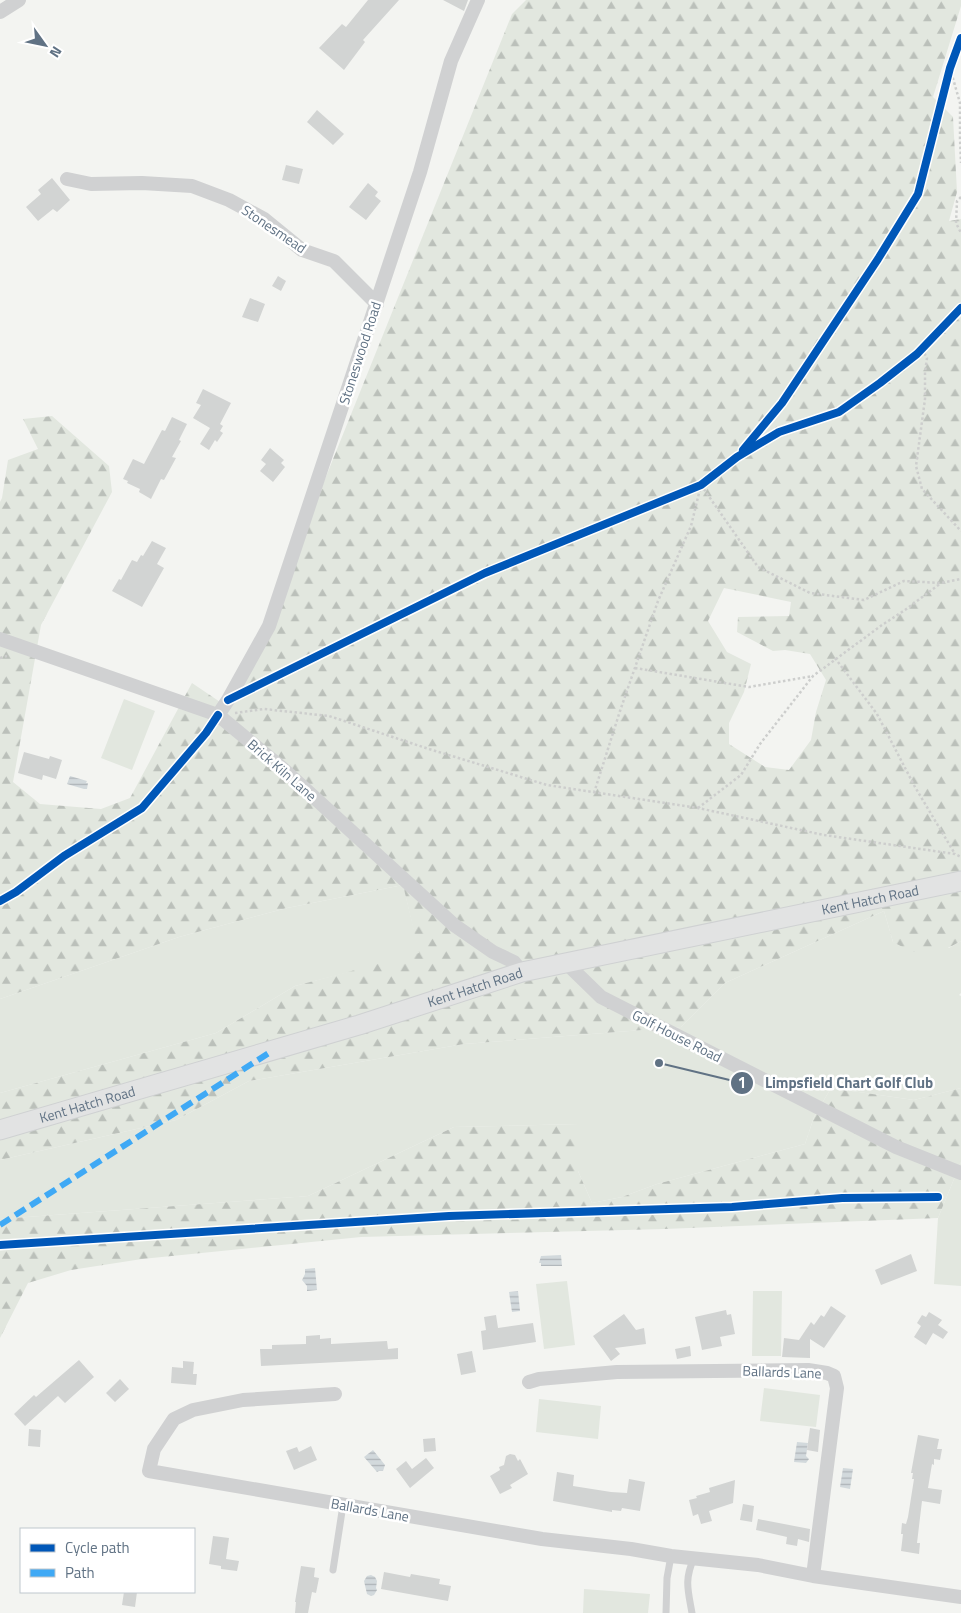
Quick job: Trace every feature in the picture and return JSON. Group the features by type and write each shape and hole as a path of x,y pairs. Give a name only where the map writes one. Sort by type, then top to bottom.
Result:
{"main road":[{"name":"Kent Hatch Road","path":"0,1130 359,1025 522,972 961,881"}],"street":[{"path":"0,12 19,0"},
{"name":"Stoneswood Road","path":"218,715 269,626 423,164 451,61 478,0"},
{"name":"Stonesmead","path":"67,179 91,184 142,182 192,186 229,200 264,219 302,250 334,262 377,304"},
{"name":"Brick Kiln Lane","path":"0,639 218,715 282,768 454,925 493,952 514,962 522,972"},
{"name":"Golf House Road","path":"565,962 601,997 896,1147 961,1173"},
{"name":"Ballards Lane","path":"529,1382 538,1379 618,1372 808,1370 834,1376 837,1388 813,1576"},
{"name":"Ballards Lane","path":"335,1394 243,1400 193,1410 174,1419 154,1449 149,1472 535,1538 671,1556 758,1565 813,1576 961,1597"}],"lane":[{"path":"333,1570 343,1505"},
{"path":"666,1613 671,1556"},
{"path":"692,1613 687,1580 688,1571 694,1558"}],"path":[{"path":"950,68 960,103 961,164"},
{"path":"961,197 957,201 956,223 961,233"},
{"path":"922,349 927,358 925,372 926,399 916,466 922,489 961,531"},
{"path":"594,793 658,601 691,526 701,485 758,567 810,593 864,600 904,581 941,583 961,580"},
{"path":"698,808 741,775 760,744 813,676 835,658 941,583"},
{"path":"835,658 876,714 915,787 955,854"},
{"path":"635,668 749,687 813,676"},
{"path":"218,715 264,709 329,716 538,782 594,793 698,808 824,835 955,854 961,857"}],"green space":[{"path":"526,0 961,0 961,6 933,97 953,117 957,192 949,221 961,219 961,941 934,953 927,954 912,951 893,942 884,911 725,983 681,1027 464,1044 249,1081 176,1120 0,1160 0,1093 216,1033 295,986 419,953 403,885 287,908 179,937 0,999 0,502 8,460 38,449 23,419 52,416 109,466 112,492 41,625 13,782 40,804 101,809 130,798 192,683 229,708 317,499 512,14","holes":["724,588 791,602 789,616 738,617 737,632 773,651 785,650 810,654 826,680 816,712 811,740 789,770 765,767 729,744 729,723 744,692 751,664 727,652 708,621"]},
{"path":"124,699 155,711 132,770 101,758"},
{"path":"403,885 420,954 295,986 216,1033 0,1093 0,999 179,937 287,908"},
{"path":"884,911 893,942 949,948 961,941 961,993 959,995 961,996 961,1088 914,1100 831,1088 814,1117 805,1144 657,1184 622,1197 592,1203 578,1171 578,1124 454,1127 308,1196 0,1219 0,1160 176,1120 249,1081 464,1044 681,1027 725,983"},
{"path":"831,1088 914,1100 961,1088 961,1162 938,1218 664,1229 361,1237 142,1259 71,1270 28,1283 0,1338 0,1219 308,1196 454,1127 578,1124 578,1171 592,1203 622,1197 657,1184 805,1144 814,1117"},
{"path":"961,1162 961,1286 934,1284 938,1218"},
{"path":"567,1281 575,1345 544,1349 536,1284"},
{"path":"753,1291 782,1291 781,1356 752,1356"},
{"path":"764,1388 820,1395 816,1427 760,1421"},
{"path":"539,1399 601,1406 598,1439 536,1432"},
{"path":"584,1589 650,1594 648,1613 583,1613"}],"shaded area":[{"path":"70,776 87,781 87,789 67,784"},
{"path":"561,1255 562,1266 541,1266 541,1263 539,1263 541,1256"},
{"path":"315,1268 317,1290 307,1291 307,1286 302,1280 305,1269"},
{"path":"518,1291 520,1311 512,1312 509,1292"},
{"path":"797,1442 808,1443 806,1456 809,1459 806,1463 794,1462"},
{"path":"373,1450 385,1465 383,1471 377,1472 364,1457"},
{"path":"843,1468 853,1469 850,1489 840,1487"},
{"path":"371,1575 377,1581 377,1590 371,1596 367,1594 364,1581 367,1576"}],"building":[{"path":"368,0 399,0 363,40 365,42 344,70 319,48 342,24 346,27"},
{"path":"443,0 468,0 464,11"},
{"path":"317,110 344,134 333,145 307,122"},
{"path":"286,165 303,169 299,184 282,180"},
{"path":"52,178 70,200 57,212 53,209 38,221 26,207 41,194 38,190"},
{"path":"368,183 378,192 375,196 381,201 366,220 349,207"},
{"path":"278,276 286,281 281,291 272,286"},
{"path":"250,298 265,304 258,322 242,317"},
{"path":"203,389 231,403 220,424 223,426 220,431 223,433 217,442 215,440 209,450 200,444 210,428 193,418 201,405 196,403"},
{"path":"172,417 187,424 179,440 181,441 172,457 176,458 164,480 161,479 151,499 139,492 140,489 123,479 133,459 144,464 162,430 165,431"},
{"path":"270,448 284,460 281,463 285,467 273,482 260,471 266,464 261,460"},
{"path":"152,541 166,548 157,564 164,568 142,607 112,591 119,579 121,580 132,560 137,562"},
{"path":"24,752 49,759 50,756 62,760 56,779 43,775 42,780 18,773"},
{"path":"911,1254 917,1271 881,1285 875,1270"},
{"path":"831,1306 846,1316 824,1348 810,1339 810,1358 782,1357 784,1338 799,1340 811,1322 814,1325 821,1315 824,1317"},
{"path":"726,1310 727,1315 731,1314 735,1334 720,1337 722,1346 702,1350 695,1317"},
{"path":"929,1312 942,1320 938,1325 948,1332 943,1339 933,1333 926,1345 914,1337 921,1326 917,1323 922,1315 926,1317"},
{"path":"624,1314 636,1330 644,1328 646,1344 615,1348 620,1354 611,1361 593,1336"},
{"path":"496,1315 498,1328 533,1323 536,1342 483,1350 481,1331 486,1330 484,1317"},
{"path":"320,1335 320,1339 331,1338 331,1344 387,1341 388,1349 398,1348 398,1359 261,1366 260,1349 272,1349 272,1345 306,1344 306,1336"},
{"path":"690,1346 691,1356 677,1359 675,1349"},
{"path":"472,1351 476,1372 461,1375 457,1354"},
{"path":"79,1360 94,1377 65,1403 58,1396 25,1426 14,1414 34,1395 36,1397"},
{"path":"183,1361 194,1362 193,1374 197,1374 196,1385 171,1383 172,1367 183,1368"},
{"path":"120,1379 129,1389 115,1402 106,1393"},
{"path":"810,1428 820,1430 818,1452 807,1450"},
{"path":"29,1429 41,1430 40,1447 28,1446"},
{"path":"918,1435 939,1439 937,1449 942,1449 940,1460 934,1459 934,1465 932,1464 928,1488 942,1490 940,1504 922,1501 917,1543 920,1543 919,1554 901,1551 902,1523 906,1524 908,1517 914,1479 912,1479 913,1473 911,1473"},
{"path":"435,1438 436,1451 424,1452 423,1439"},
{"path":"311,1446 317,1460 294,1470 286,1451 297,1447 299,1452"},
{"path":"510,1454 515,1455 518,1461 520,1459 528,1474 510,1485 512,1488 500,1494 490,1476 500,1470 499,1467 504,1465 506,1456"},
{"path":"426,1458 434,1468 410,1488 396,1469 406,1461 412,1469"},
{"path":"557,1472 574,1475 573,1486 611,1492 627,1493 629,1479 645,1482 640,1511 622,1508 621,1511 612,1510 612,1512 553,1501"},
{"path":"735,1480 733,1503 709,1511 712,1521 701,1524 698,1514 693,1516 689,1500 710,1492 709,1488"},
{"path":"743,1504 754,1506 752,1522 740,1520"},
{"path":"758,1519 810,1529 809,1542 798,1539 797,1546 786,1544 787,1537 756,1530"},
{"path":"213,1536 229,1538 226,1559 239,1561 237,1571 221,1569 221,1566 209,1564"},
{"path":"301,1566 315,1568 314,1577 319,1578 316,1593 312,1592 308,1613 295,1613"},
{"path":"384,1572 410,1577 411,1574 440,1579 439,1584 451,1586 448,1601 381,1589"},
{"path":"124,1593 137,1593 135,1607 122,1605"}],"marked path":[{"path":"0,1225 272,1051"}],"cycle path":[{"path":"743,450 782,403 878,259 918,194 950,68 961,38"},
{"path":"228,700 485,573 701,485 737,457 779,432 839,412 917,354 961,308"},
{"path":"0,901 16,892 64,856 142,808 206,733 218,715"},
{"path":"0,1245 449,1216 732,1207 842,1198 938,1197"}],"place":[{"name":"Limpsfield Chart Golf Club","path":"659,1063"}]}
